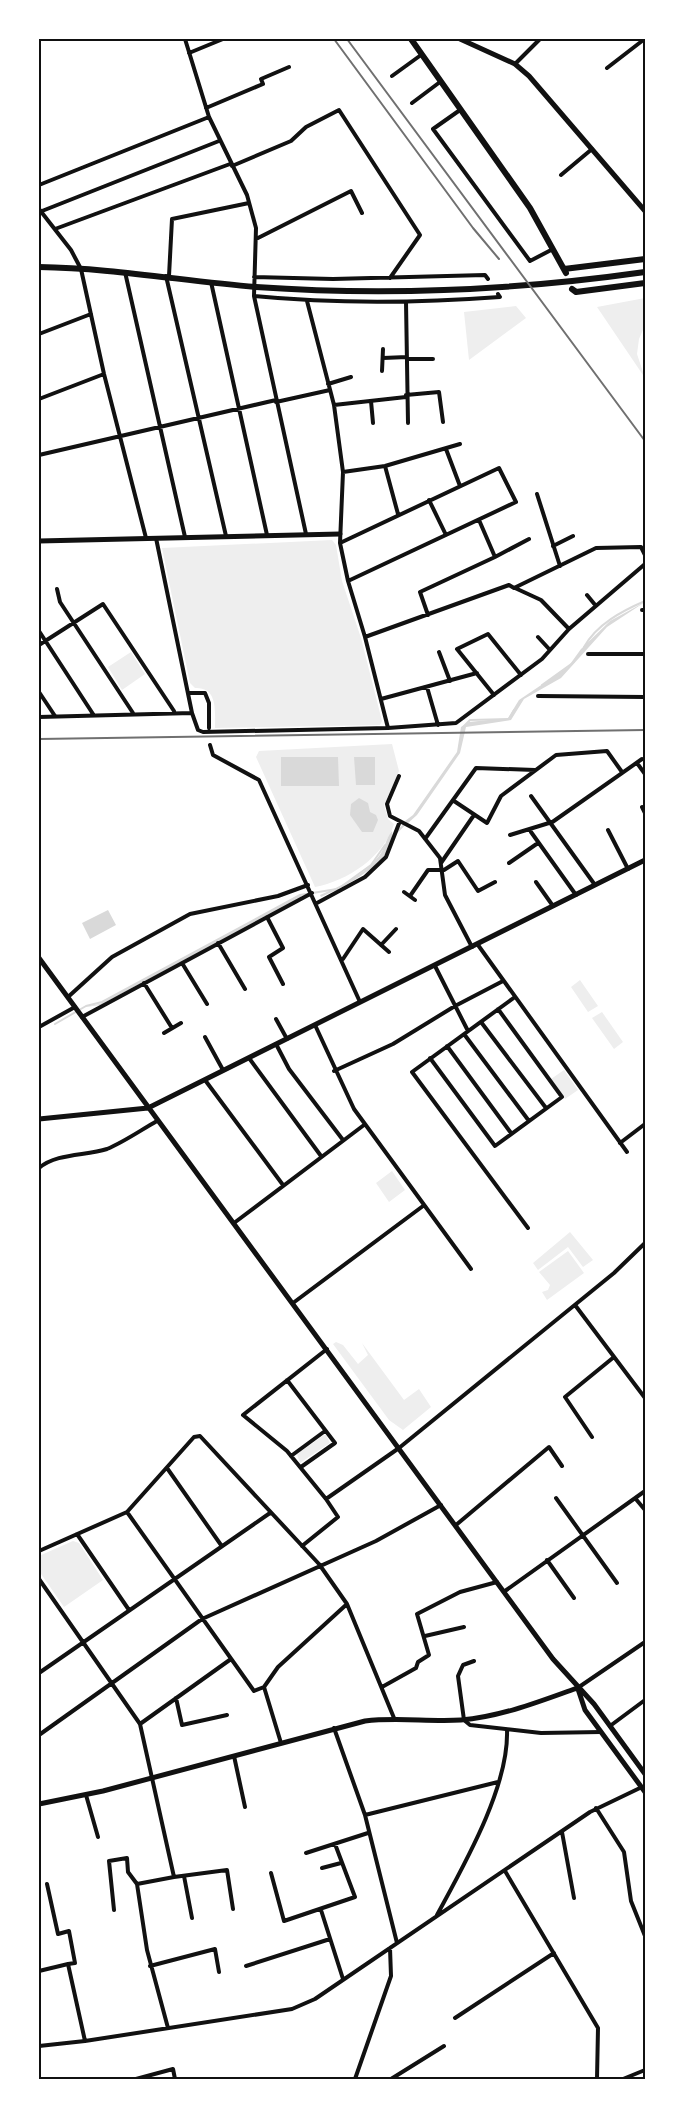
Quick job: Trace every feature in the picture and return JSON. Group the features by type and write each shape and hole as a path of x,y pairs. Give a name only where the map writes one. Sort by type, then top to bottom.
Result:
{"main road":[{"path":"411,39 530,208 565,271 645,260"},
{"path":"39,267 125,272 254,286 366,290 510,286 645,272"},
{"path":"572,289 576,292 645,283"}],"street":[{"path":"184,39 209,117 249,203 256,228 254,296 306,534"},
{"path":"189,53 223,39"},
{"path":"460,39 515,64 645,211"},
{"path":"515,64 540,39"},
{"path":"607,68 642,41"},
{"path":"392,76 422,54"},
{"path":"206,108 263,84 261,79 289,67"},
{"path":"412,103 441,82"},
{"path":"460,109 433,129 530,261 553,248"},
{"path":"55,229 291,141 306,127 339,110 420,235 390,278"},
{"path":"39,185 209,117"},
{"path":"146,538 104,374 81,269 40,210 219,141"},
{"path":"561,175 592,149"},
{"path":"256,240 351,191 362,213"},
{"path":"226,536 168,276 172,219 249,203"},
{"path":"125,272 184,537"},
{"path":"254,277 390,278 485,275 488,279"},
{"path":"211,282 237,409 267,535"},
{"path":"254,296 307,301 406,302 500,297 498,294"},
{"path":"307,301 334,405 343,472 340,543 388,728"},
{"path":"406,302 408,423"},
{"path":"39,334 91,314"},
{"path":"382,371 383,349"},
{"path":"383,358 433,359"},
{"path":"39,399 104,374"},
{"path":"39,455 276,401 329,387 351,377"},
{"path":"334,405 440,392 442,422"},
{"path":"371,401 373,423"},
{"path":"343,472 385,466 460,444"},
{"path":"446,449 460,486"},
{"path":"385,466 398,514"},
{"path":"340,543 499,468 516,502 348,581"},
{"path":"537,494 560,566"},
{"path":"429,500 446,536"},
{"path":"479,520 495,556"},
{"path":"39,541 340,534"},
{"path":"553,546 573,536"},
{"path":"156,538 192,713 198,730 203,732 388,728 456,723 521,675 550,650 569,629 645,564"},
{"path":"428,615 420,592 529,539"},
{"path":"514,588 596,548 641,547 645,555"},
{"path":"365,637 509,585 541,600 569,629"},
{"path":"57,589 60,602 134,713"},
{"path":"586,595 596,606"},
{"path":"39,645 103,604 174,712"},
{"path":"39,630 94,715"},
{"path":"494,695 457,649 488,634 521,675"},
{"path":"538,637 550,650"},
{"path":"439,652 450,681"},
{"path":"588,654 645,654"},
{"path":"381,699 477,673"},
{"path":"427,687 438,725"},
{"path":"39,692 55,716"},
{"path":"188,693 205,693 209,703 209,728"},
{"path":"538,696 645,697"},
{"path":"39,717 192,713"},
{"path":"210,745 213,755 259,780 317,903 360,1002"},
{"path":"454,801 487,823 501,796 556,754 607,751 622,772"},
{"path":"510,835 550,823 642,759"},
{"path":"637,763 645,774"},
{"path":"425,839 477,768 535,770"},
{"path":"399,776 387,804 390,816 419,831 440,858 444,870 445,895 475,946 515,997 627,1152"},
{"path":"531,796 596,886"},
{"path":"642,807 645,813"},
{"path":"441,863 474,815"},
{"path":"317,903 365,878 386,857 400,821"},
{"path":"608,830 628,869"},
{"path":"531,832 576,895"},
{"path":"509,863 538,843"},
{"path":"39,1119 148,1108 645,860"},
{"path":"410,896 428,870 444,870 458,861 478,891 495,882"},
{"path":"536,882 553,907"},
{"path":"68,997 112,957 190,914 278,896 308,885"},
{"path":"404,892 415,900"},
{"path":"82,1017 312,893"},
{"path":"267,917 283,948 269,957 283,984"},
{"path":"342,960 363,929 389,952"},
{"path":"381,945 396,929"},
{"path":"218,943 244,989"},
{"path":"39,958 505,1590 553,1659 610,1726 645,1774"},
{"path":"182,963 207,1004"},
{"path":"435,966 466,1033 529,1121"},
{"path":"334,1071 393,1044 455,1006 503,981"},
{"path":"144,983 172,1028"},
{"path":"515,997 412,1072 528,1228"},
{"path":"39,1028 75,1007"},
{"path":"430,1058 495,1146 562,1097 498,1009"},
{"path":"276,1019 286,1039"},
{"path":"481,1022 546,1108"},
{"path":"164,1033 181,1023"},
{"path":"315,1025 334,1071 364,1125 471,1269"},
{"path":"205,1036 223,1071"},
{"path":"276,1044 289,1069 343,1140"},
{"path":"447,1046 511,1133"},
{"path":"249,1058 321,1156"},
{"path":"205,1080 283,1185"},
{"path":"39,1168 56,1159 82,1156 110,1148 158,1121"},
{"path":"620,1143 645,1124"},
{"path":"234,1224 364,1125"},
{"path":"293,1303 423,1206"},
{"path":"326,1499 399,1448 576,1305 645,1243"},
{"path":"576,1305 645,1398"},
{"path":"302,1546 338,1517 291,1455 243,1415 327,1350"},
{"path":"592,1437 565,1397 614,1357"},
{"path":"287,1380 334,1443 301,1467"},
{"path":"291,1455 325,1431"},
{"path":"39,1551 127,1512 194,1437 200,1436 319,1564 347,1604 394,1718"},
{"path":"456,1525 549,1447 562,1466"},
{"path":"167,1468 221,1545"},
{"path":"505,1590 645,1491"},
{"path":"556,1498 617,1583"},
{"path":"635,1498 645,1510"},
{"path":"39,1735 202,1619 319,1564 376,1541 441,1505"},
{"path":"127,1512 254,1691 264,1687 278,1667 347,1604"},
{"path":"39,1673 270,1513"},
{"path":"77,1534 129,1610"},
{"path":"547,1560 574,1598"},
{"path":"39,1578 140,1724 154,1778 174,1878"},
{"path":"382,1687 416,1668 418,1662 429,1655 417,1614 460,1592 498,1581"},
{"path":"425,1636 464,1627"},
{"path":"39,1804 154,1778 334,1728 394,1718 464,1720 515,1708 577,1688 645,1642"},
{"path":"140,1724 231,1659"},
{"path":"474,1661 463,1665 458,1676 464,1720 470,1725 573,1735 601,1732"},
{"path":"264,1687 281,1743"},
{"path":"39,2046 85,2041 292,2008 315,1999 596,1808 643,1790 585,1710 577,1688"},
{"path":"176,1698 182,1725 227,1715"},
{"path":"610,1726 645,1700"},
{"path":"334,1728 365,1815 397,1943"},
{"path":"436,1918 472,1850 508,1751 507,1730"},
{"path":"234,1756 245,1807"},
{"path":"365,1815 498,1781"},
{"path":"86,1795 98,1837"},
{"path":"596,1808 624,1852 631,1901 645,1936"},
{"path":"562,1832 574,1898"},
{"path":"306,1853 368,1833"},
{"path":"271,1873 284,1921 355,1897 335,1844"},
{"path":"114,1910 109,1861 127,1858 128,1872 137,1884 150,1966 168,2028"},
{"path":"322,1868 341,1863"},
{"path":"137,1884 227,1870 233,1909"},
{"path":"505,1871 598,2028 597,2079"},
{"path":"184,1876 192,1918"},
{"path":"39,1971 75,1963 69,1931 58,1934 47,1884"},
{"path":"321,1910 343,1979"},
{"path":"246,1966 330,1939"},
{"path":"357,2078 391,1976 390,1947"},
{"path":"150,1966 214,1949 219,1972"},
{"path":"455,2018 554,1953"},
{"path":"68,1964 85,2041"},
{"path":"391,2079 444,2046"},
{"path":"136,2079 173,2069 175,2079"},
{"path":"623,2079 645,2070"}],"shaded area":[{"path":"645,298 645,325 639,339 637,354 645,378 597,307"},
{"path":"516,306 526,318 469,360 464,312"},
{"path":"332,540 336,545 342,581 361,638 382,721 380,725 215,728 214,701 208,691 195,688 190,683 162,548"},
{"path":"645,602 607,627 561,678 524,699 511,720 466,727 460,753 417,815 407,824 405,821 413,815 457,752 461,727 469,722 508,718 519,700 568,667 581,649 610,621"},
{"path":"131,652 145,674 122,690 108,667"},
{"path":"392,744 399,771 384,805 388,819 394,824 389,836 382,847 363,866 339,879 315,887 256,757 259,751"},
{"path":"281,757 338,757 339,786 281,786"},
{"path":"354,757 375,757 375,785 356,785"},
{"path":"359,798 368,803 370,812 376,815 378,820 373,832 362,832 350,815 351,804"},
{"path":"392,831 391,842 386,853 378,862 355,880 321,897 320,895 345,884 366,869 379,856"},
{"path":"301,895 301,898 100,1005 85,1007 100,1004"},
{"path":"108,910 116,925 90,939 82,923"},
{"path":"580,980 598,1006 588,1012 571,987"},
{"path":"602,1012 623,1042 614,1049 592,1018"},
{"path":"564,1070 578,1090 565,1099 551,1079"},
{"path":"392,1171 405,1190 389,1202 376,1183"},
{"path":"570,1232 593,1260 583,1267 568,1247 538,1270 533,1263"},
{"path":"568,1251 584,1273 547,1300 542,1292 548,1290 550,1285 539,1272"},
{"path":"336,1342 343,1345 358,1364 368,1355 362,1343 404,1400 419,1389 431,1407 403,1430 389,1420 333,1344"},
{"path":"324,1435 330,1443 300,1463 297,1454"},
{"path":"73,1541 79,1543 103,1580 64,1607 39,1571 39,1556"}],"waterway":[{"path":"584,647 603,625 645,601"},
{"path":"542,685 574,662"},
{"path":"463,727 470,720 509,719 514,710"},
{"path":"397,832 406,823"},
{"path":"342,886 371,865 385,845"},
{"path":"55,1024 86,1006 102,1002 300,895 337,889"}],"railway":[{"path":"334,39 473,228 499,259"},
{"path":"347,39 645,441"},
{"path":"39,739 645,730"}]}
